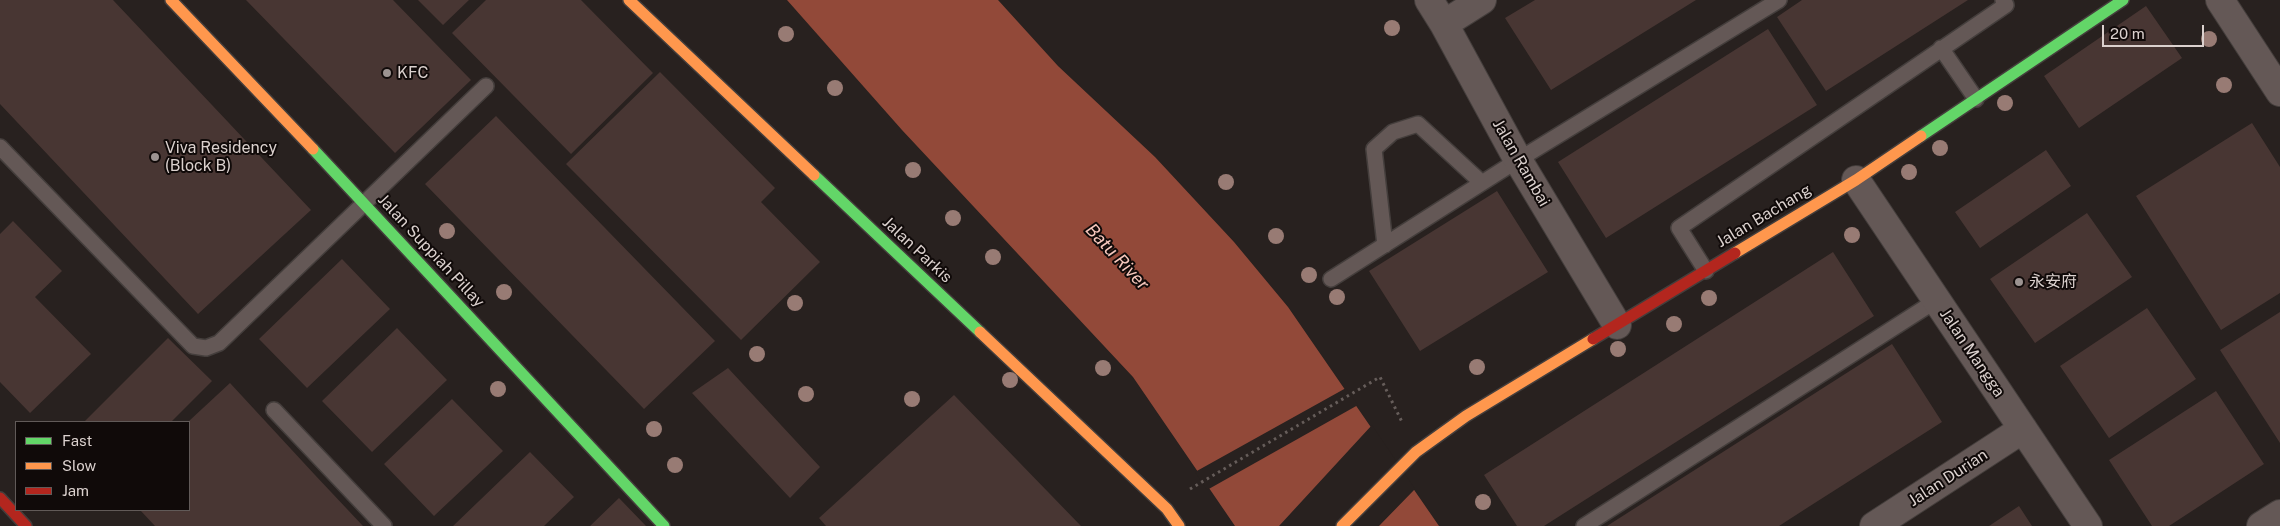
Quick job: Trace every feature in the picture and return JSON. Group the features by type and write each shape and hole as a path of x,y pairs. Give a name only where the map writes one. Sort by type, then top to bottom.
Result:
{"street":[{"name":"Jalan Suppiah Pillay","path":"171,0 365,203 664,526"},
{"name":"Jalan Parkis","path":"629,0 1167,509 1179,526"},
{"name":"Jalan Rambai","path":"1429,0 1518,160 1616,325"},
{"path":"1444,24 1482,0"},
{"name":"Jalan Bachang","path":"1342,526 1416,452 1466,416 1856,180 2123,0"},
{"path":"2220,0 2280,92"},
{"name":"Jalan Mangga","path":"1856,180 2088,526"},
{"name":"Jalan Durian","path":"1890,522 2023,429"},
{"path":"0,498 26,526"},
{"path":"2261,526 2280,514"}],"lane":[{"path":"1331,279 1518,160 1779,0"},
{"path":"1706,271 1678,228 2006,5 2003,0"},
{"path":"1941,48 1976,99"},
{"path":"1,149 193,346 206,348 219,343 486,86"},
{"path":"1385,245 1374,149 1393,132 1418,124 1482,183"},
{"path":"1584,526 1936,300"},
{"path":"274,410 384,526"}],"path":[{"path":"1195,486 1380,377 1416,452"}],"water":[{"name":"Batu River","path":"787,0 998,0 1058,66 1155,157 1234,242 1288,307 1439,526 1235,526 1133,377 902,130"}],"pier":[{"path":"1346,388 1358,405 1207,490 1195,472"},
{"path":"1372,425 1415,489 1379,526 1279,526"}],"building":[{"name":"Viva Residency (Block B)","path":"0,0 113,0 311,210 198,314 0,104"},
{"path":"246,0 393,0 471,80 395,153"},
{"path":"418,0 469,0 443,25"},
{"path":"486,0 581,0 653,73 571,154 452,33"},
{"path":"1535,0 1696,0 1551,90 1505,18"},
{"path":"1802,0 1968,0 1826,91 1777,17"},
{"path":"2146,6 2182,58 2079,128 2044,76"},
{"path":"1768,29 1817,105 1606,238 1558,162"},
{"path":"660,72 775,188 761,202 820,262 741,340 566,164"},
{"path":"496,116 715,341 644,409 425,184"},
{"path":"2252,123 2280,167 2280,293 2221,330 2136,196"},
{"path":"2046,150 2071,186 1980,248 1955,212"},
{"path":"1497,191 1548,272 1420,351 1369,271"},
{"path":"2087,213 2132,277 2035,343 1990,279"},
{"path":"13,221 62,271 35,297 91,354 30,413 0,382 0,234"},
{"path":"1833,252 1874,316 1544,526 1517,526 1484,475"},
{"path":"342,259 390,309 307,388 259,339"},
{"path":"2147,308 2196,379 2109,438 2060,366"},
{"path":"2280,312 2280,443 2220,350"},
{"path":"397,328 447,380 372,452 322,401"},
{"path":"168,338 212,381 172,421 85,421"},
{"path":"1892,344 1942,422 1779,526 1607,526"},
{"path":"728,368 820,467 790,498 692,393"},
{"path":"230,383 363,526 155,526 141,511 190,511 189,421"},
{"path":"2216,391 2264,464 2169,526 2152,526 2109,460"},
{"path":"954,395 1081,526 826,526 819,518"},
{"path":"452,399 503,451 434,516 384,464"},
{"path":"530,452 574,497 544,526 453,526"},
{"path":"619,498 646,526 590,526"},
{"path":"2019,506 2032,526 1989,526"}],"traffic: fast":[{"path":"1921,136 2123,0"},
{"path":"313,149 664,526"},
{"path":"814,175 980,332"}],"traffic: slow":[{"path":"171,0 313,149"},
{"path":"629,0 814,175"},
{"path":"1735,253 1856,180 1921,136"},
{"path":"980,332 1167,509 1179,526"},
{"path":"1342,526 1416,452 1466,416 1593,339"}],"traffic: jam":[{"path":"1593,339 1735,253"},
{"path":"0,498 26,526"}],"place":[{"name":"KFC","path":"387,73"},
{"name":"Viva Residency (Block B)","path":"155,157"},
{"name":"永安府","path":"2019,282"}]}
